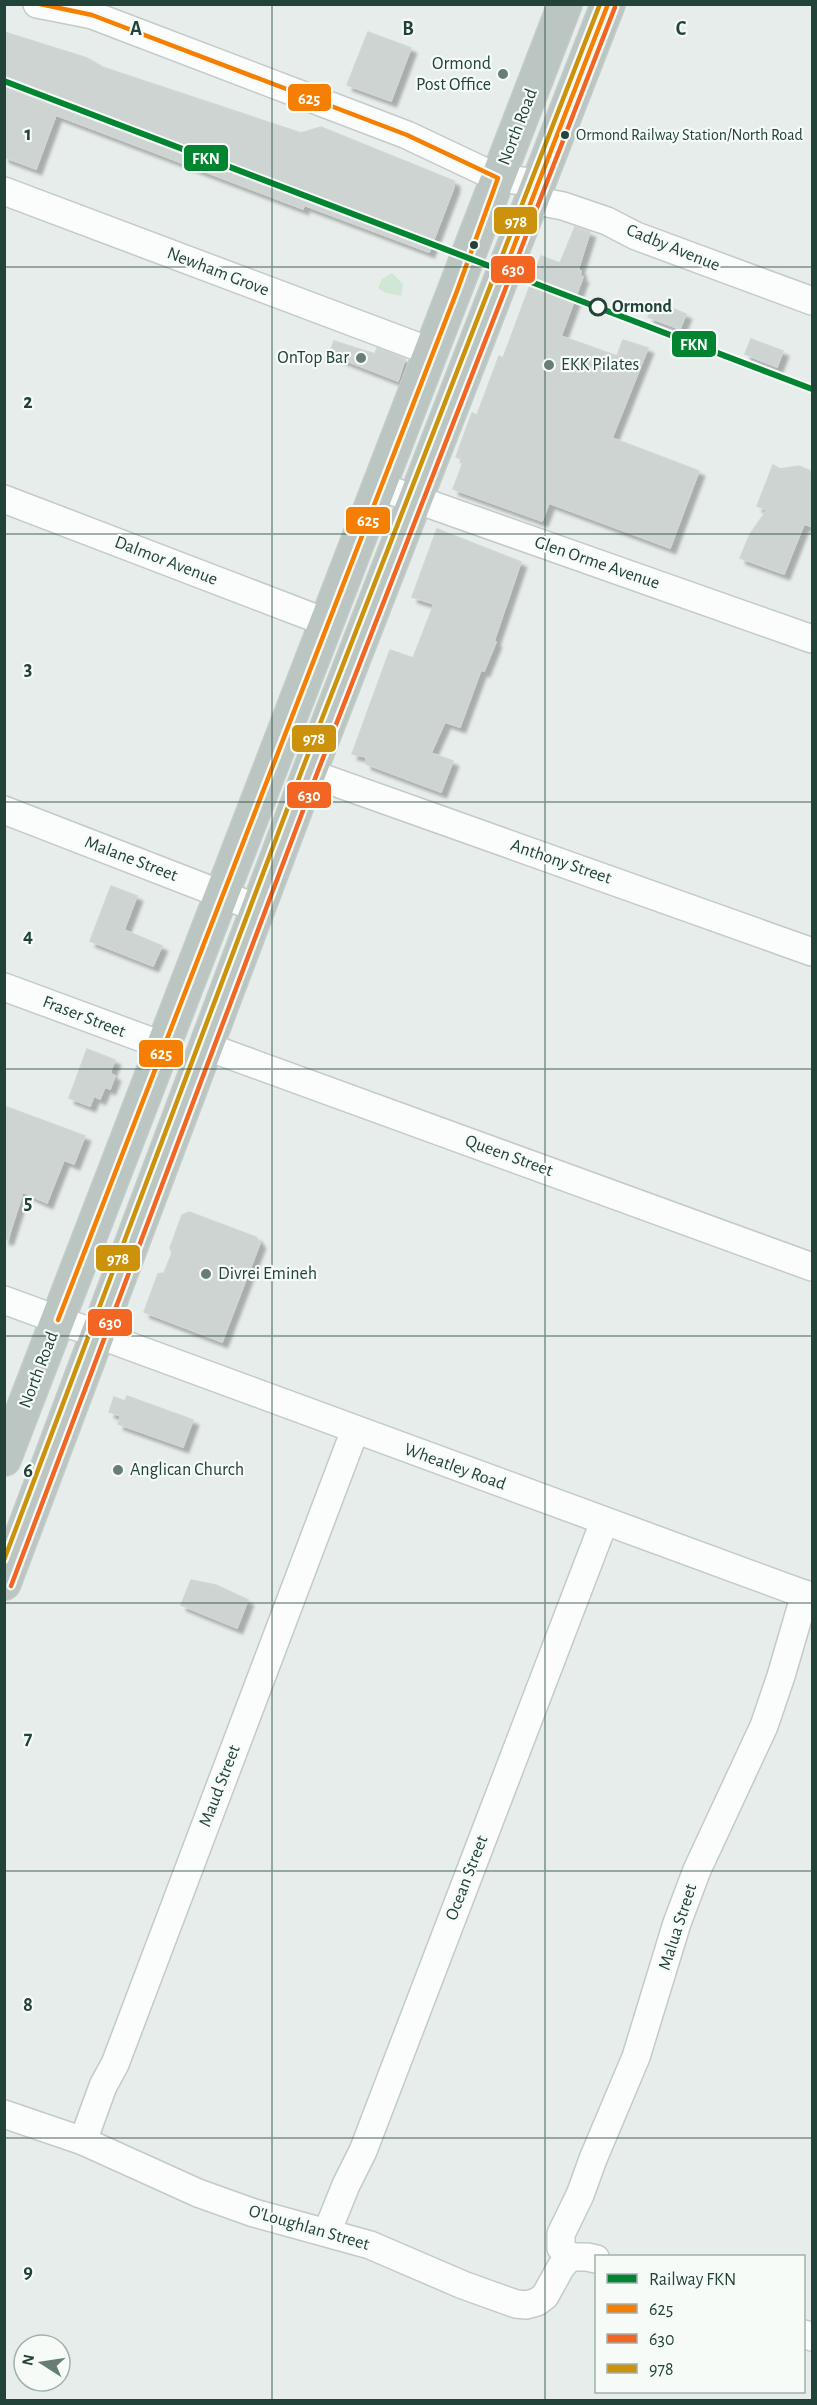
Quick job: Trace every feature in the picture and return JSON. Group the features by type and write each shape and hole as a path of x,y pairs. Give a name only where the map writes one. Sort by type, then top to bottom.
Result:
{"highway":[{"name":"North Road","path":"4,1459 381,487 565,4"},
{"path":"4,1583 257,908 608,4"},
{"path":"103,1202 143,1216"}],"street":[{"name":"Cadby Avenue","path":"37,4 82,10 407,135 502,169 563,206 608,221 636,236 813,301"},
{"name":"Newham Grove","path":"4,191 432,352"},
{"name":"Glen Orme Avenue","path":"381,487 813,639"},
{"name":"Dalmor Avenue","path":"4,499 328,623"},
{"name":"Anthony Street","path":"309,773 813,952"},
{"name":"Malane Street","path":"4,810 257,908"},
{"name":"Fraser Street","path":"4,987 164,1046"},
{"name":"Queen Street","path":"205,1046 813,1267"},
{"name":"Wheatley Road","path":"4,1300 809,1596"},
{"name":"Maud Street","path":"83,2140 103,2086 115,2064 355,1430"},
{"name":"Ocean Street","path":"327,2232 363,2151 604,1522"},
{"name":"Malua Street","path":"570,2257 561,2248 561,2234 580,2195 636,2057 677,1923 697,1870 764,1725 809,1596"},
{"name":"O'Loughlan Street","path":"4,2114 83,2140 216,2200 370,2245 504,2300 526,2305 537,2302 545,2296 561,2267 570,2257"},
{"path":"570,2257 595,2259"}],"green space":[{"path":"392,273 403,284 401,296 386,293 378,288 382,279"}],"building":[{"path":"4,32 87,58 102,67 301,133 321,127 454,181 454,187 429,252 304,205 303,209 56,115 36,169 4,157"},
{"path":"368,32 411,48 391,101 347,85"},
{"path":"575,227 590,232 578,270 581,271 580,276 583,277 561,336 617,356 623,340 648,348 612,438 699,471 670,548 549,503 542,521 453,489 464,460 456,457 472,413 477,415 499,356 503,358 541,256 560,263"},
{"path":"654,301 686,314 680,329 648,317"},
{"path":"751,339 783,351 777,367 745,354"},
{"name":"OnTop Bar","path":"334,341 375,354 377,348 405,359 398,381 329,354"},
{"path":"773,465 780,469 799,466 809,470 813,476 813,527 804,524 784,574 740,558 750,534 767,510 757,506"},
{"path":"437,529 521,562 494,641 496,642 484,671 481,670 460,727 445,722 431,753 453,761 441,792 366,764 366,757 352,754 390,650 413,658 434,604 412,597"},
{"path":"111,886 137,896 124,930 162,946 153,966 90,941"},
{"path":"87,1049 115,1060 110,1073 115,1076 110,1089 105,1087 100,1099 94,1096 90,1106 69,1098"},
{"path":"4,1106 85,1136 74,1164 64,1160 47,1203 23,1192 8,1239 4,1239"},
{"name":"Divrei Emineh","path":"189,1212 256,1237 260,1243 222,1342 144,1312 158,1274 164,1273 172,1253 170,1248 182,1215"},
{"path":"127,1396 193,1420 183,1447 118,1424 121,1416 109,1412 114,1397 125,1401"},
{"path":"191,1580 216,1585 248,1600 237,1628 181,1605"}],"rail line":[{"name":"FKN","path":"4,81 812,389"}],"transit line":[{"name":"625","path":"40,4 92,15 407,135 498,178 457,291 58,1320"},
{"name":"978","path":"4,1560 302,770 600,4"},
{"name":"625","path":"510,256 608,4"},
{"name":"630","path":"11,1586 316,776 615,7"}],"place":[{"name":"Ormond Post Office","path":"503,74"},
{"name":"Ormond Railway Station/North Road","path":"565,135"},
{"name":"Ormond","path":"598,307"},
{"name":"OnTop Bar","path":"361,358"},
{"name":"EKK Pilates","path":"549,365"},
{"name":"Divrei Emineh","path":"206,1274"},
{"name":"Anglican Church","path":"118,1470"}]}
